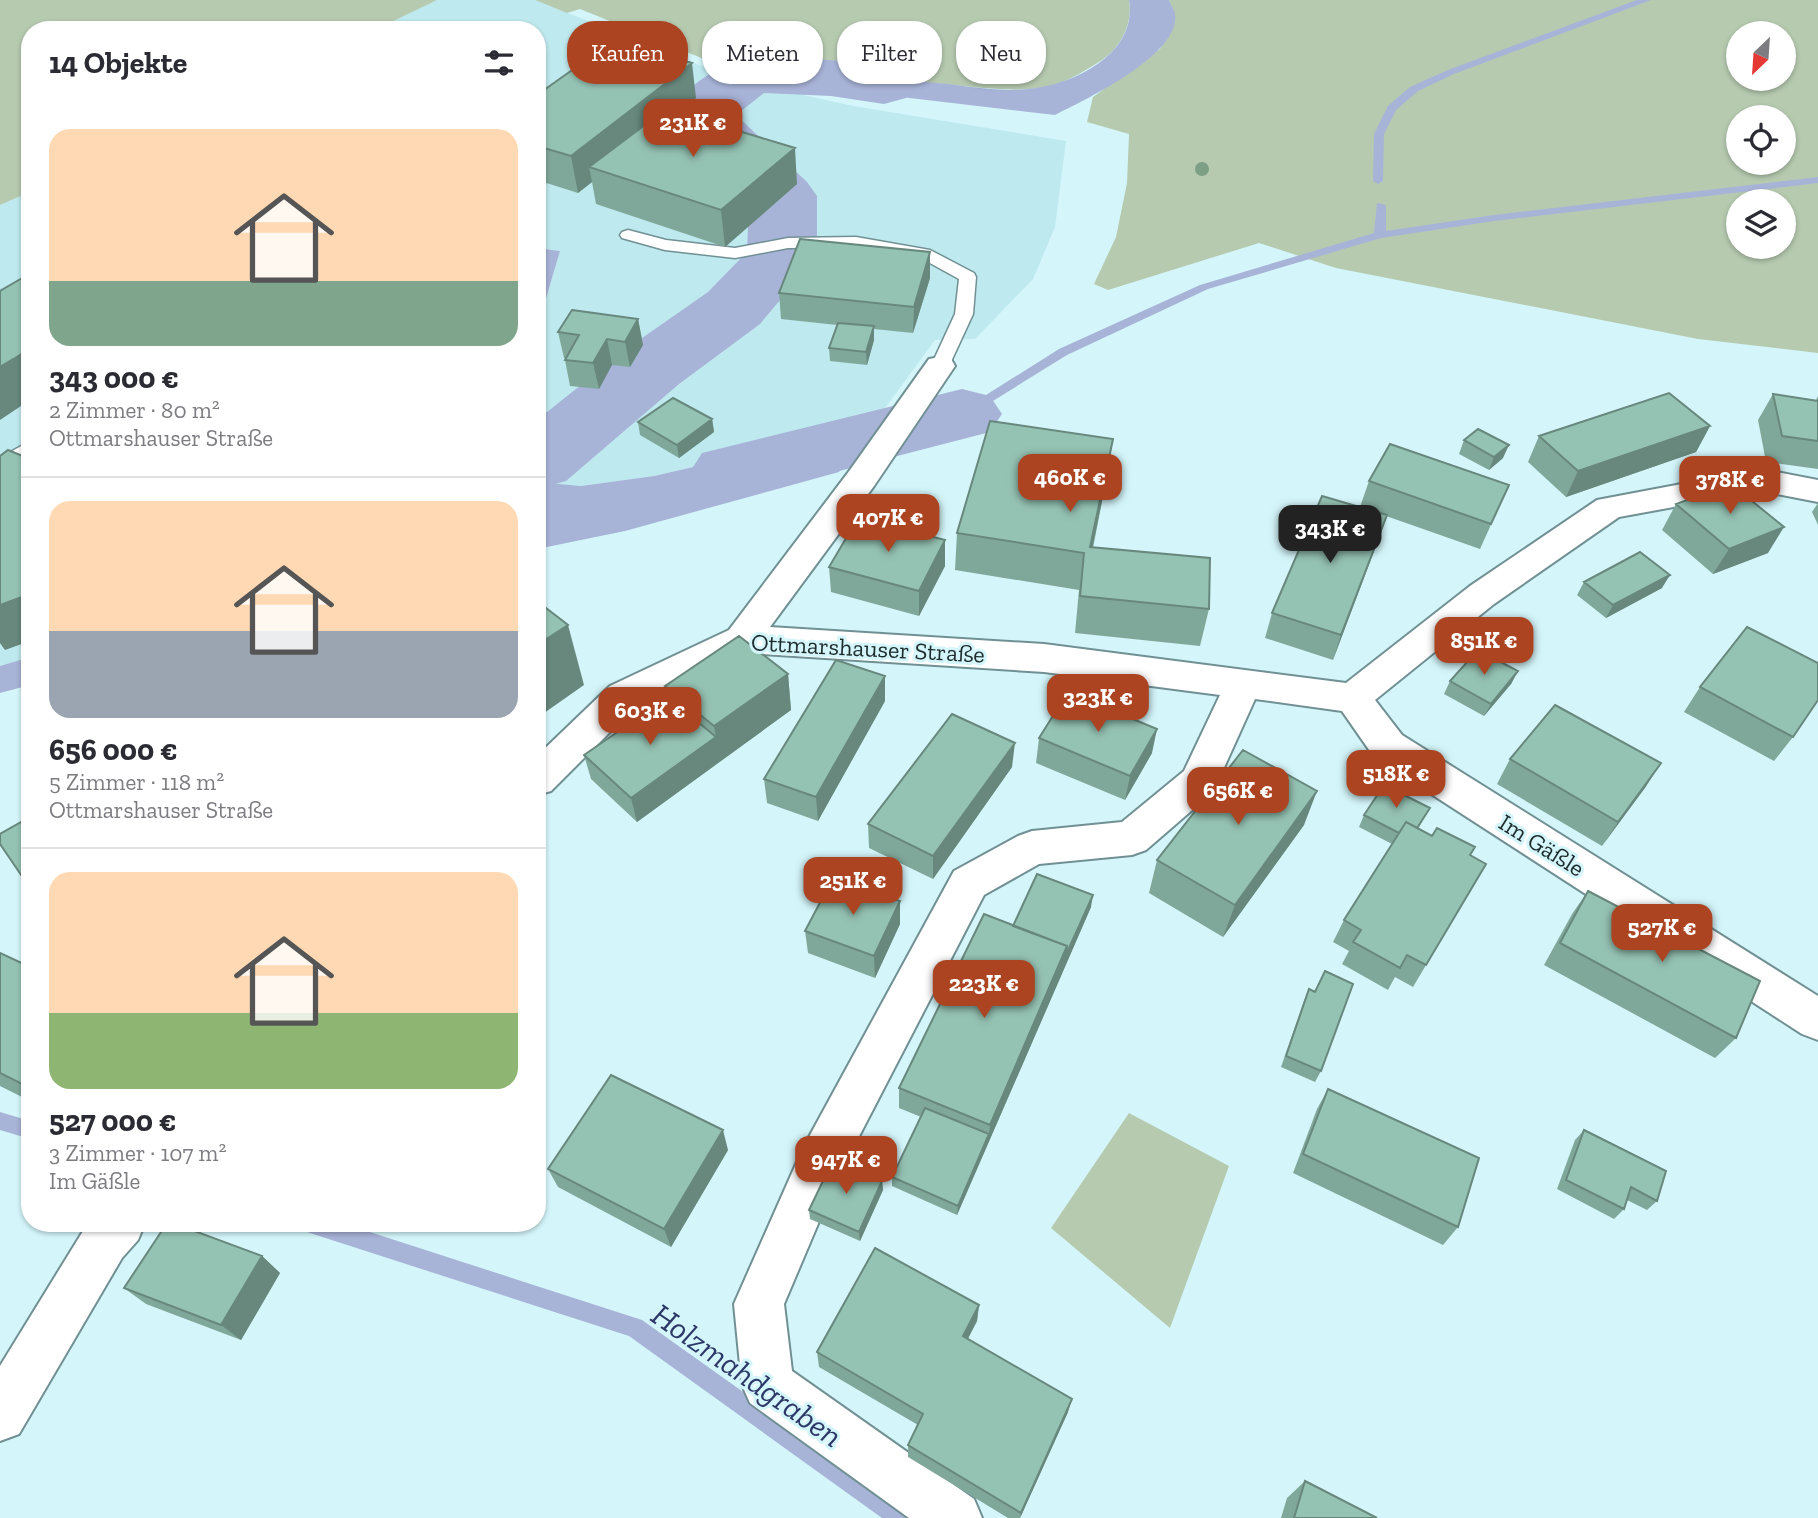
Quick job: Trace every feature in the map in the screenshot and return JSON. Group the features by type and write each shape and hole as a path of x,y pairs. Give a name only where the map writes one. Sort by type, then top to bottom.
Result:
{"street":[{"path":"743,639 862,478 940,366"},
{"path":"1353,698 1482,594 1609,508 1761,480 1818,491"},
{"name":"Ottmarshauser Straße","path":"546,771 623,696 743,639 1044,658 1353,698"},
{"path":"955,1518 768,1385 760,1304 820,1164 969,883 1032,848 1132,838 1199,781 1244,684"},
{"name":"Im Gäßle","path":"1353,698 1388,746 1818,1020"},
{"path":"0,1415 113,1232"}],"lane":[{"path":"628,235 665,245 735,253 788,243 856,242 924,253 968,277 964,314 940,366"},
{"path":"0,467 21,453"}],"shaded area":[{"path":"437,0 535,0 588,21 567,21 567,84 688,84 688,61 702,66 702,84 759,84 853,106 1066,141 1055,227 1033,279 975,339 935,340 872,426 654,476 581,486 546,483 546,468 549,463 665,367 647,359 546,440 546,298 560,251 546,249 546,21 394,21"},
{"path":"1129,0 1169,0 1175,13 1173,30 1163,45 1147,60 1087,99 1055,115 791,84 823,84 823,69 837,71 837,84 942,84 1018,90 1046,86 1064,81 1099,63 1113,51 1123,36 1129,19"},
{"path":"21,196 21,660 0,666 0,205"},
{"path":"546,249 560,251 546,298"},
{"path":"648,359 666,367 546,467 546,440"},
{"path":"872,426 839,472 625,531 546,547 546,483 581,486 654,476"},
{"path":"21,660 21,687 0,693 0,666"}],"green space":[{"path":"0,0 437,0 394,21 21,21 21,196 0,205"},
{"path":"535,0 1129,0 1130,9 1120,42 1102,60 1057,84 1014,90 942,83 942,21 837,21 837,71 823,70 823,21 702,21 702,58 688,53 688,21 610,21 580,9 567,13"},
{"path":"1169,0 1818,0 1818,353 1698,339 1336,268 1259,243 1108,290 1094,284 1116,237 1127,183 1129,134 1087,122 1093,97 1160,49 1175,16"},
{"path":"1129,1113 1229,1166 1170,1328 1051,1228"}],"building":[{"path":"567,74 567,84 665,84 571,156 546,149 546,89"},
{"path":"666,109 795,148 721,210 589,167"},
{"path":"800,239 930,252 914,307 779,293"},
{"path":"21,279 21,354 0,367 0,291"},
{"path":"572,310 638,319 625,342 607,339 593,363 565,360 579,335 558,332"},
{"path":"838,323 874,326 866,352 829,348"},
{"path":"1669,393 1710,426 1578,471 1539,436"},
{"path":"1773,394 1818,401 1818,441 1782,436"},
{"path":"673,398 712,419 677,445 638,422"},
{"path":"990,421 1113,439 1090,547 1210,558 1209,609 1080,596 1084,553 957,533"},
{"path":"1478,429 1509,445 1494,457 1464,440"},
{"path":"1390,444 1509,485 1491,524 1369,481"},
{"path":"8,450 21,455 21,597 0,605 0,456"},
{"path":"1731,484 1784,527 1729,549 1676,504"},
{"path":"1322,496 1387,515 1341,635 1272,613"},
{"path":"858,518 945,540 919,591 829,567"},
{"path":"1640,552 1670,575 1613,605 1584,582"},
{"path":"546,608 568,625 546,639"},
{"path":"1747,627 1818,663 1818,700 1793,737 1700,687"},
{"path":"739,636 788,674 714,726 665,686"},
{"path":"1478,650 1518,671 1491,704 1450,681"},
{"path":"836,660 885,676 816,797 764,779"},
{"path":"1068,692 1157,729 1130,776 1039,738"},
{"path":"668,697 716,737 631,798 584,755"},
{"path":"1555,705 1661,763 1618,822 1510,759"},
{"path":"952,714 1015,743 933,856 868,824"},
{"path":"1243,750 1317,791 1235,905 1157,860"},
{"path":"1384,785 1430,808 1417,828 1406,822 1399,833 1364,815"},
{"path":"21,822 21,875 0,844 0,834"},
{"path":"1406,822 1432,836 1437,828 1475,847 1470,855 1486,864 1426,965 1407,955 1400,968 1353,942 1361,930 1344,920"},
{"path":"1037,874 1093,895 1065,957 1067,946 1013,926"},
{"path":"833,878 900,901 874,956 805,931"},
{"path":"1588,891 1760,981 1736,1038 1560,943"},
{"path":"984,914 1067,946 990,1125 899,1088"},
{"path":"0,953 21,963 21,1084 0,1073"},
{"path":"1325,971 1353,984 1321,1071 1286,1056 1309,989 1315,992"},
{"path":"611,1075 723,1130 664,1229 548,1169"},
{"path":"1328,1089 1479,1158 1458,1227 1303,1154"},
{"path":"925,1108 989,1134 958,1206 892,1177"},
{"path":"1584,1130 1666,1171 1657,1201 1631,1187 1624,1209 1566,1180"},
{"path":"833,1160 882,1181 859,1232 809,1210"},
{"path":"161,1232 197,1232 262,1256 221,1325 124,1288"},
{"path":"875,1248 979,1305 963,1336 1072,1399 1021,1513 908,1445 923,1414 817,1352"},
{"path":"1305,1481 1377,1518 1294,1518"}],"waterway":[{"path":"1378,181 1379,134 1392,108 1414,89 1451,72 1646,0"},
{"path":"705,108 750,74 831,78 884,85"},
{"path":"546,455 652,367 734,308 782,256 783,196 699,114"},
{"path":"1380,235 1494,218 1818,180"},
{"path":"1380,235 1381,205"},
{"path":"962,414 1063,352 1204,287 1380,235"},
{"path":"731,472 962,414"},
{"name":"Holzmahdgraben","path":"0,1121 21,1127"},
{"name":"Holzmahdgraben","path":"338,1232 635,1327 901,1518"}]}
